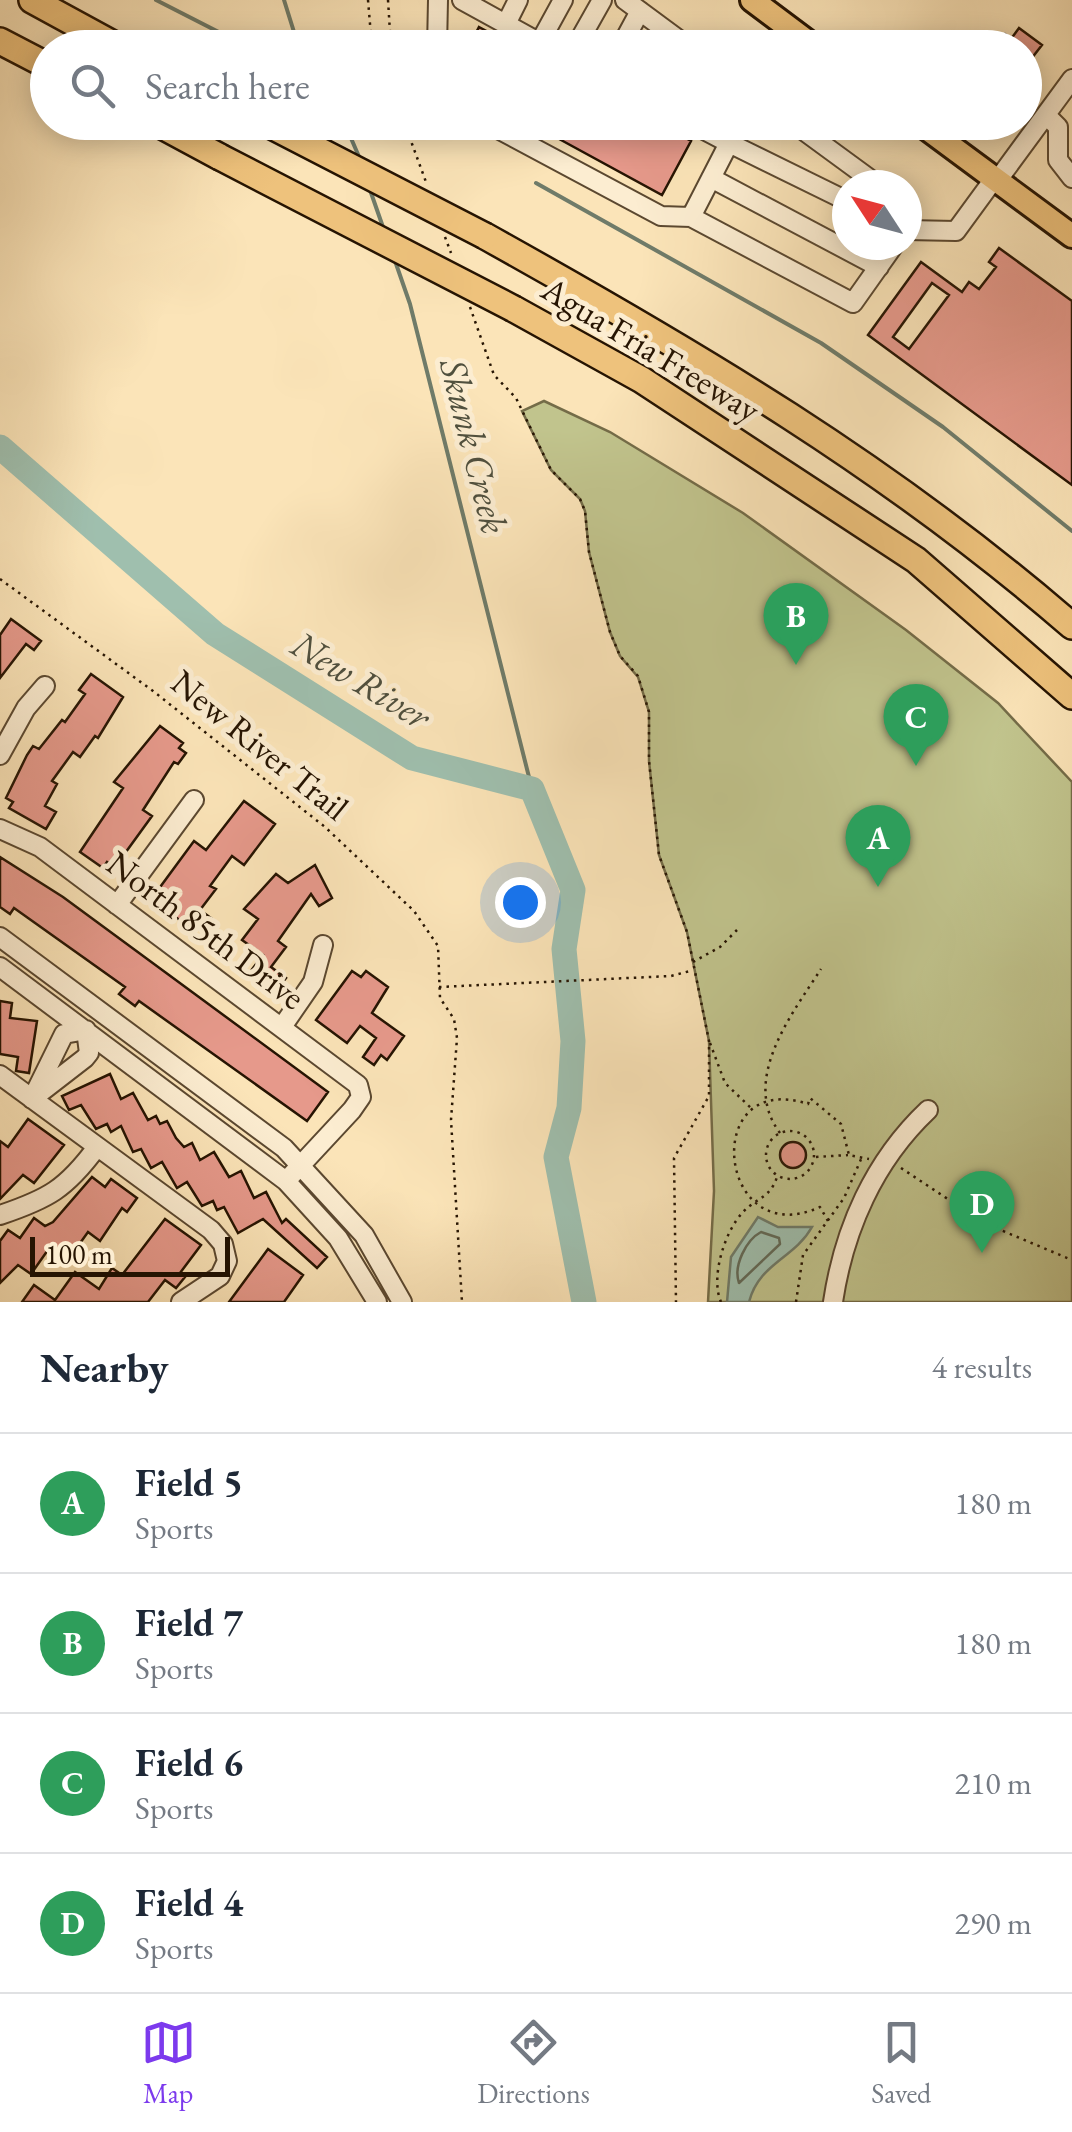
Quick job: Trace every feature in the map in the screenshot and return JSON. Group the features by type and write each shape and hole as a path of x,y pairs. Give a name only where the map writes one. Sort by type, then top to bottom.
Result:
{"highway":[{"path":"32,0 87,30"},
{"path":"0,41 30,57"},
{"name":"Agua Fria Freeway","path":"188,140 642,380 916,560 1072,696"},
{"name":"Agua Fria Freeway","path":"299,140 485,236 736,378 858,458 987,552 1072,626"}],"main road":[{"path":"752,0 792,30"},
{"path":"942,140 1072,236"}],"street":[{"path":"437,30 438,0"},
{"path":"506,24 518,0"},
{"path":"551,30 562,0"},
{"path":"585,30 602,0"},
{"path":"470,2 517,30"},
{"path":"625,30 632,5 657,30"},
{"path":"1042,120 1072,78"},
{"path":"1046,115 1058,128 1058,160 1072,178"},
{"path":"519,140 660,216 691,217 853,304 884,260"},
{"path":"722,140 832,194"},
{"path":"817,140 858,170"},
{"path":"922,230 956,231 1027,140"},
{"path":"691,217 728,143"},
{"path":"711,178 879,267"},
{"path":"0,756 26,708 45,686"},
{"path":"116,905 194,800"},
{"name":"North 85th Drive","path":"0,828 40,847 358,1084 361,1097 302,1164"},
{"path":"0,938 302,1164 364,1235 402,1302"},
{"path":"282,1028 313,982 323,945"},
{"path":"0,967 286,1181 338,1238 377,1302"},
{"path":"32,1099 68,1076 89,1053 86,1030 100,1010"},
{"path":"32,1099 48,1059 64,1034 86,1030"},
{"path":"48,1059 68,1076"},
{"path":"0,1075 211,1230 223,1244 228,1261 220,1276 182,1302"},
{"path":"832,1302 845,1247 866,1194 892,1150 928,1110"},
{"path":"0,1215 45,1200 76,1176 96,1148"},
{"path":"286,1181 302,1164"}],"path":[{"path":"368,0 370,30"},
{"path":"388,0 389,30"},
{"path":"410,140 417,158"},
{"path":"474,317 494,375 516,398 551,470 580,499 585,511 589,552 610,632 620,656 638,676 649,712 649,761 659,855 687,932 709,1041 726,1082 754,1111"},
{"name":"New River Trail","path":"0,579 154,691 326,827 414,912 438,946 438,987 457,1038 451,1120 462,1302"},
{"path":"692,962 720,947 737,930"},
{"path":"780,1132 766,1104 772,1054 821,969"},
{"path":"438,987 670,976 692,971"},
{"path":"676,1302 674,1158 709,1096 709,1041"},
{"path":"777,1175 802,1176 814,1157 814,1146 804,1134 780,1132"},
{"path":"777,1175 766,1153 780,1132"},
{"path":"814,1157 849,1155"},
{"path":"796,1302 803,1255 828,1220 862,1158"},
{"path":"721,1302 717,1273 732,1229 743,1212 766,1198 777,1175"},
{"path":"820,1207 828,1220"}],"green space":[{"path":"544,401 610,432 743,513 906,630 998,703 1072,782 1072,1302 708,1302 714,1191 709,1041 687,932 659,855 649,761 649,712 638,677 620,656 610,632 580,499 551,470 522,411"}],"water":[{"path":"758,1217 778,1227 812,1227 761,1278 749,1302 727,1302 731,1257"}],"building":[{"path":"561,140 689,140 662,195"},
{"path":"999,248 1072,301 1072,485 868,335 921,262 962,292 969,282 979,289 996,267 989,262","holes":["932,283 949,295 909,349 893,337"]},
{"path":"11,619 41,641 34,650 26,644 0,678 0,635"},
{"path":"91,674 123,697 98,738 95,736 80,757 73,752 52,781 57,784 45,806 56,812 46,829 9,808 13,802 6,798 33,746 39,749 62,720 65,722 85,694 79,690"},
{"path":"160,726 183,743 179,748 186,753 178,764 174,762 143,810 152,816 115,867 107,862 103,868 80,852 123,788 114,782"},
{"path":"244,801 275,824 244,865 232,856 210,886 216,889 200,910 211,918 203,930 191,921 188,926 160,906 164,900 155,894 194,841 206,850"},
{"path":"0,857 63,897 328,1092 307,1121 139,1001 135,1006 119,994 125,987 14,908 10,914 0,907"},
{"path":"315,865 332,898 319,906 311,894 278,941 286,947 271,967 286,978 276,991 250,972 263,955 242,940 258,919 244,909 276,874 288,883"},
{"path":"352,971 361,977 366,971 388,987 372,1013 404,1036 387,1060 381,1055 374,1065 363,1057 376,1038 360,1026 347,1043 316,1020"},
{"path":"0,1001 12,1003 10,1018 37,1021 29,1073 16,1071 18,1057 0,1054"},
{"path":"110,1074 121,1099 133,1093 148,1120 156,1116 160,1124 167,1121 184,1147 192,1143 200,1160 214,1152 229,1177 241,1171 254,1198 266,1192 282,1223 286,1219 327,1257 317,1268 263,1219 238,1233 224,1207 217,1210 213,1201 202,1206 187,1182 177,1188 162,1162 151,1168 141,1149 133,1152 121,1126 111,1132 107,1124 96,1129 81,1105 69,1110 62,1096"},
{"path":"28,1119 64,1145 34,1183 23,1175 0,1199 0,1141 8,1147"},
{"path":"793,1142 802,1146 806,1155 802,1164 793,1168 784,1164 780,1155 784,1146"},
{"path":"92,1177 105,1187 111,1179 137,1198 127,1212 122,1208 100,1241 88,1232 68,1260 50,1247 31,1274 18,1265 0,1283 0,1241 8,1230 20,1238 34,1218 45,1226 53,1222"},
{"path":"165,1219 201,1245 180,1273 185,1277 176,1288 165,1280 148,1302 22,1302 34,1285 55,1300 75,1272 99,1289 112,1268 122,1275"},
{"path":"268,1249 303,1275 284,1302 229,1302"}],"waterway":[{"path":"156,0 215,30"},
{"name":"Skunk Creek","path":"284,0 293,30"},
{"name":"Skunk Creek","path":"352,140 360,159"},
{"path":"536,183 821,343 943,427 1072,531"},
{"name":"Skunk Creek","path":"369,187 384,230"},
{"name":"Skunk Creek","path":"394,258 410,304 532,789"},
{"name":"New River","path":"0,447 215,634 412,758 532,789 573,890 564,949 573,1041 569,1108 556,1157 584,1302"}],"place":[{"name":"Field 7","path":"796,665"},
{"name":"Field 6","path":"916,766"},
{"name":"Field 5","path":"878,887"},
{"name":"Field 4","path":"982,1253"}]}
